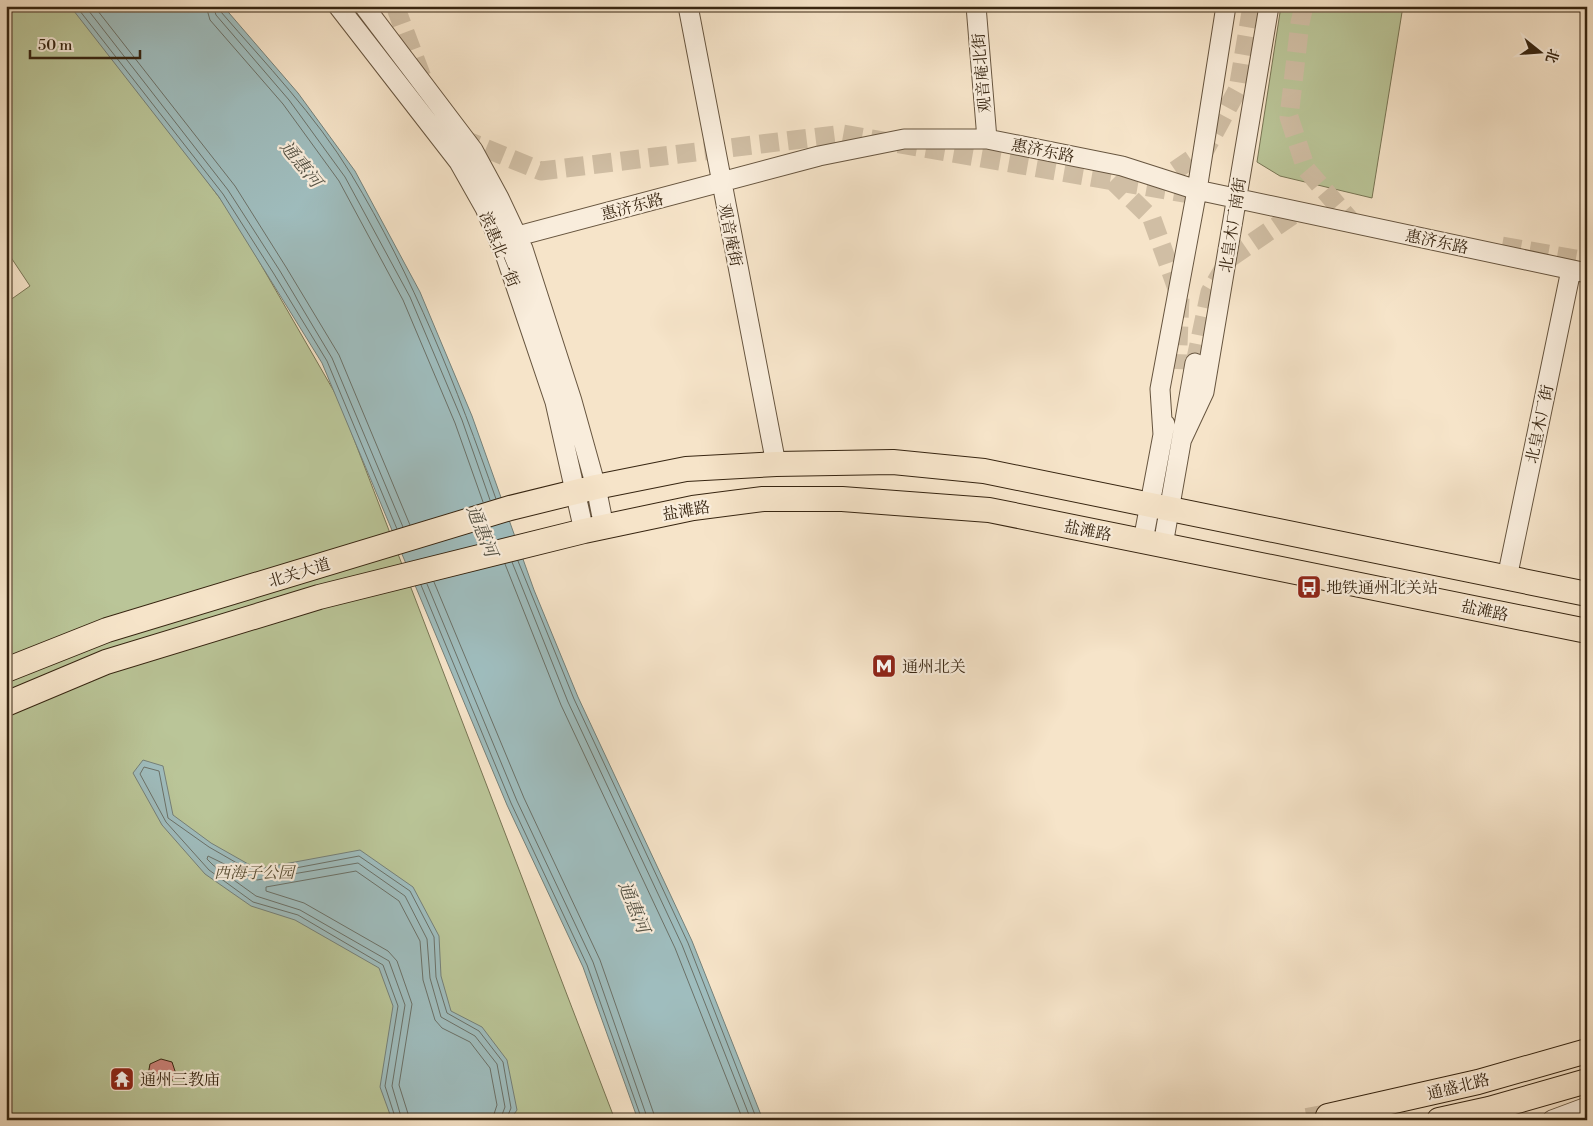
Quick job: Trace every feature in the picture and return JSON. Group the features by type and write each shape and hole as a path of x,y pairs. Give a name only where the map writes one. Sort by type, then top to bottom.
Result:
{"main road":[{"path":"586,489 686,469 776,464 894,462 960,468 1160,506 1587,594"},
{"name":"北关大道","path":"6,670 107,630 540,500 586,489"},
{"name":"盐滩路","path":"594,529 693,508 763,499 842,499 989,510 1587,631"},
{"name":"北关大道","path":"6,704 106,662 319,597 594,529"},
{"name":"通盛北路","path":"1328,1116 1478,1082 1587,1051"},
{"name":"通盛北路","path":"1439,1120 1489,1109 1587,1081"}],"street":[{"name":"滨惠北一街","path":"338,6 459,162 485,208 508,239"},
{"name":"滨惠北一街","path":"364,6 473,150 572,401 594,529"},
{"name":"观音庵街","path":"688,6 776,464"},
{"name":"观音庵北街","path":"976,6 987,139"},
{"name":"北皇木厂南街","path":"1160,506 1163,435 1160,389 1197,190 1226,6"},
{"name":"北皇木厂南街","path":"1153,543 1160,506 1182,439 1204,392 1269,6"},
{"name":"惠济东路","path":"508,239 819,156 904,139 987,139 1122,166 1197,190 1579,272"},
{"name":"北皇木厂街","path":"1507,578 1579,272"},
{"name":"北皇木厂南街","path":"1182,439 1195,363"},
{"name":"北皇木厂南街","path":"1163,435 1177,369"},
{"path":"1552,1120 1587,1107"}],"green space":[{"name":"西海子公园","path":"6,6 74,6 96,32 233,216 339,400 615,1120 6,1120 6,303 30,286 6,250"},
{"path":"1281,6 1403,6 1372,198 1280,176 1257,162"}],"water":[{"name":"通惠河","path":"70,6 223,6 298,93 355,171 420,292 472,416 534,590 578,697 692,941 763,1120 638,1120 583,967 507,805 322,363 219,197"},
{"path":"143,760 163,766 173,815 211,843 257,869 360,850 413,887 439,936 441,976 451,1011 482,1027 507,1060 517,1110 510,1120 392,1120 380,1087 393,1006 379,968 295,920 251,906 205,874 162,825 133,773"}],"building":[{"path":"161,1059 172,1062 176,1074 170,1084 154,1085 148,1075 150,1064"}],"tunnel":[{"path":"398,6 397,11 423,80"},
{"path":"1152,186 1205,150 1238,89 1252,6"},
{"path":"1304,6 1300,23 1289,117 1306,169 1351,221"},
{"path":"460,138 541,171 843,134 1189,194"},
{"path":"1112,180 1152,219 1180,297 1177,369"},
{"path":"1195,363 1210,292 1230,258 1297,212"},
{"path":"1502,246 1587,261"},
{"path":"1307,1120 1328,1116"}],"place":[{"name":"地铁通州北关站","path":"1309,587"},
{"name":"通州北关","path":"884,666"},
{"name":"通州三教庙","path":"122,1079"}]}
